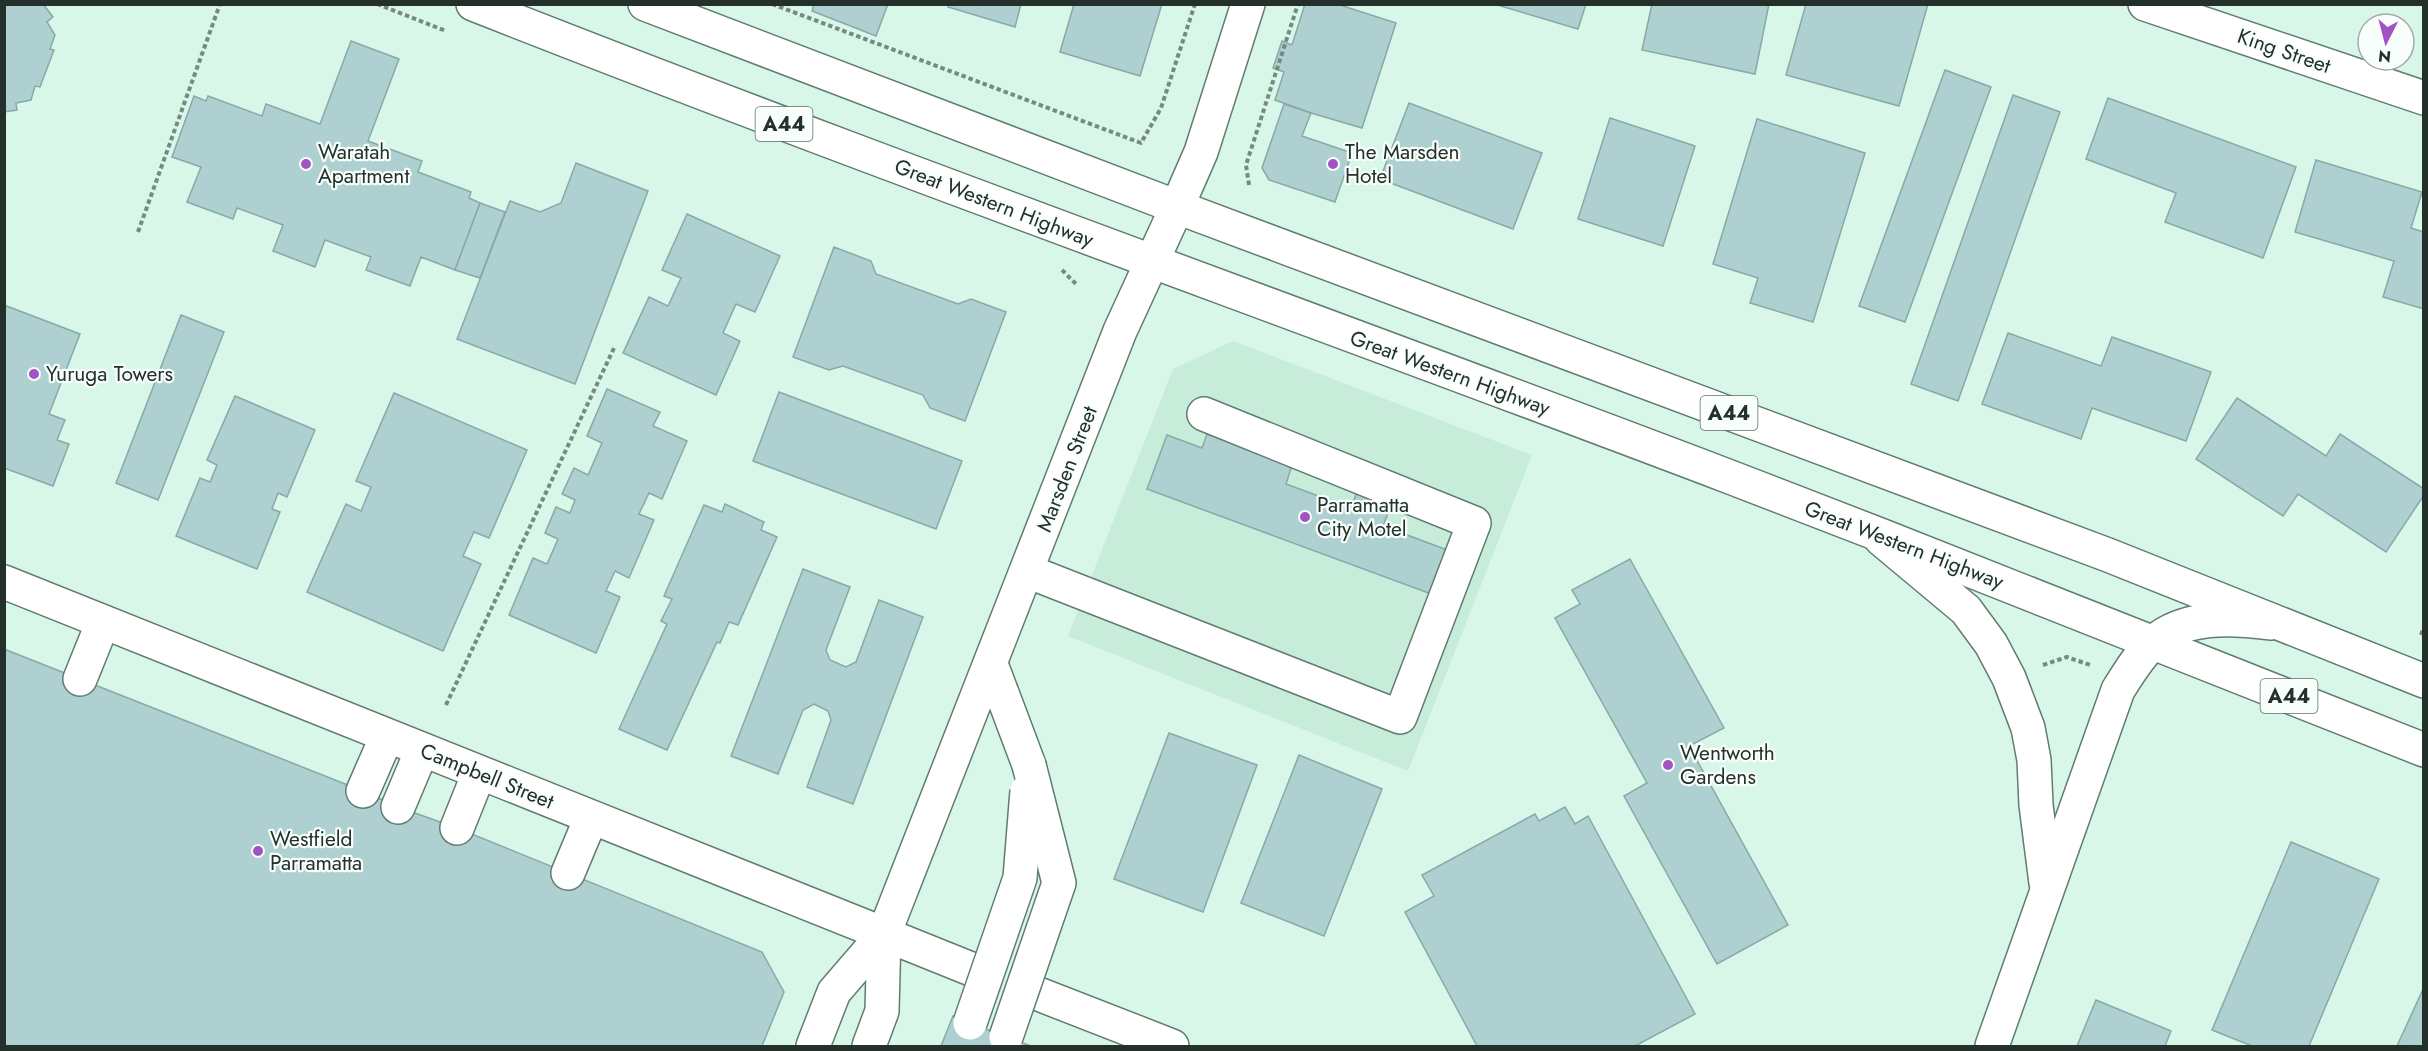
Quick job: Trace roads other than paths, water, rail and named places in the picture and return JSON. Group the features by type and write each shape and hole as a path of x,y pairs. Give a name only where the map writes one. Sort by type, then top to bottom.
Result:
{"main road":[{"name":"Great Western Highway","path":"473,4 1151,262 1873,532 2424,750"},
{"name":"A44","path":"645,4 1177,207 2118,559 2424,681"},
{"name":"Marsden Street","path":"813,1047 834,992 884,934 1120,331 1201,152 1248,4"},
{"name":"King Street","path":"2145,4 2424,98"},
{"path":"1027,571 1400,717 1474,523 1204,414"},
{"path":"1873,532 1966,610 1991,645 2009,678 2028,728 2034,760 2036,806 2047,891"},
{"name":"Campbell Street","path":"4,582 971,969"},
{"path":"1992,1047 2118,690 2154,642 2173,630 2224,619 2279,624"},
{"path":"80,679 103,622"},
{"path":"991,664 1029,765 1059,884 1006,1038"},
{"path":"363,790 387,736"},
{"path":"398,807 422,750"},
{"path":"970,1023 1020,878 1029,765"},
{"path":"457,828 478,773"},
{"path":"568,873 591,818"},
{"name":"Marsden Street","path":"869,1047 882,1011 884,934"},
{"path":"1036,993 1172,1047"}],"place":[{"name":"Waratah Apartment","path":"306,164"},
{"name":"The Marsden Hotel","path":"1333,164"},
{"name":"Yuruga Towers","path":"34,374"},
{"name":"Parramatta City Motel","path":"1305,517"},
{"name":"Wentworth Gardens","path":"1668,765"},
{"name":"Westfield Parramatta","path":"258,851"}]}
